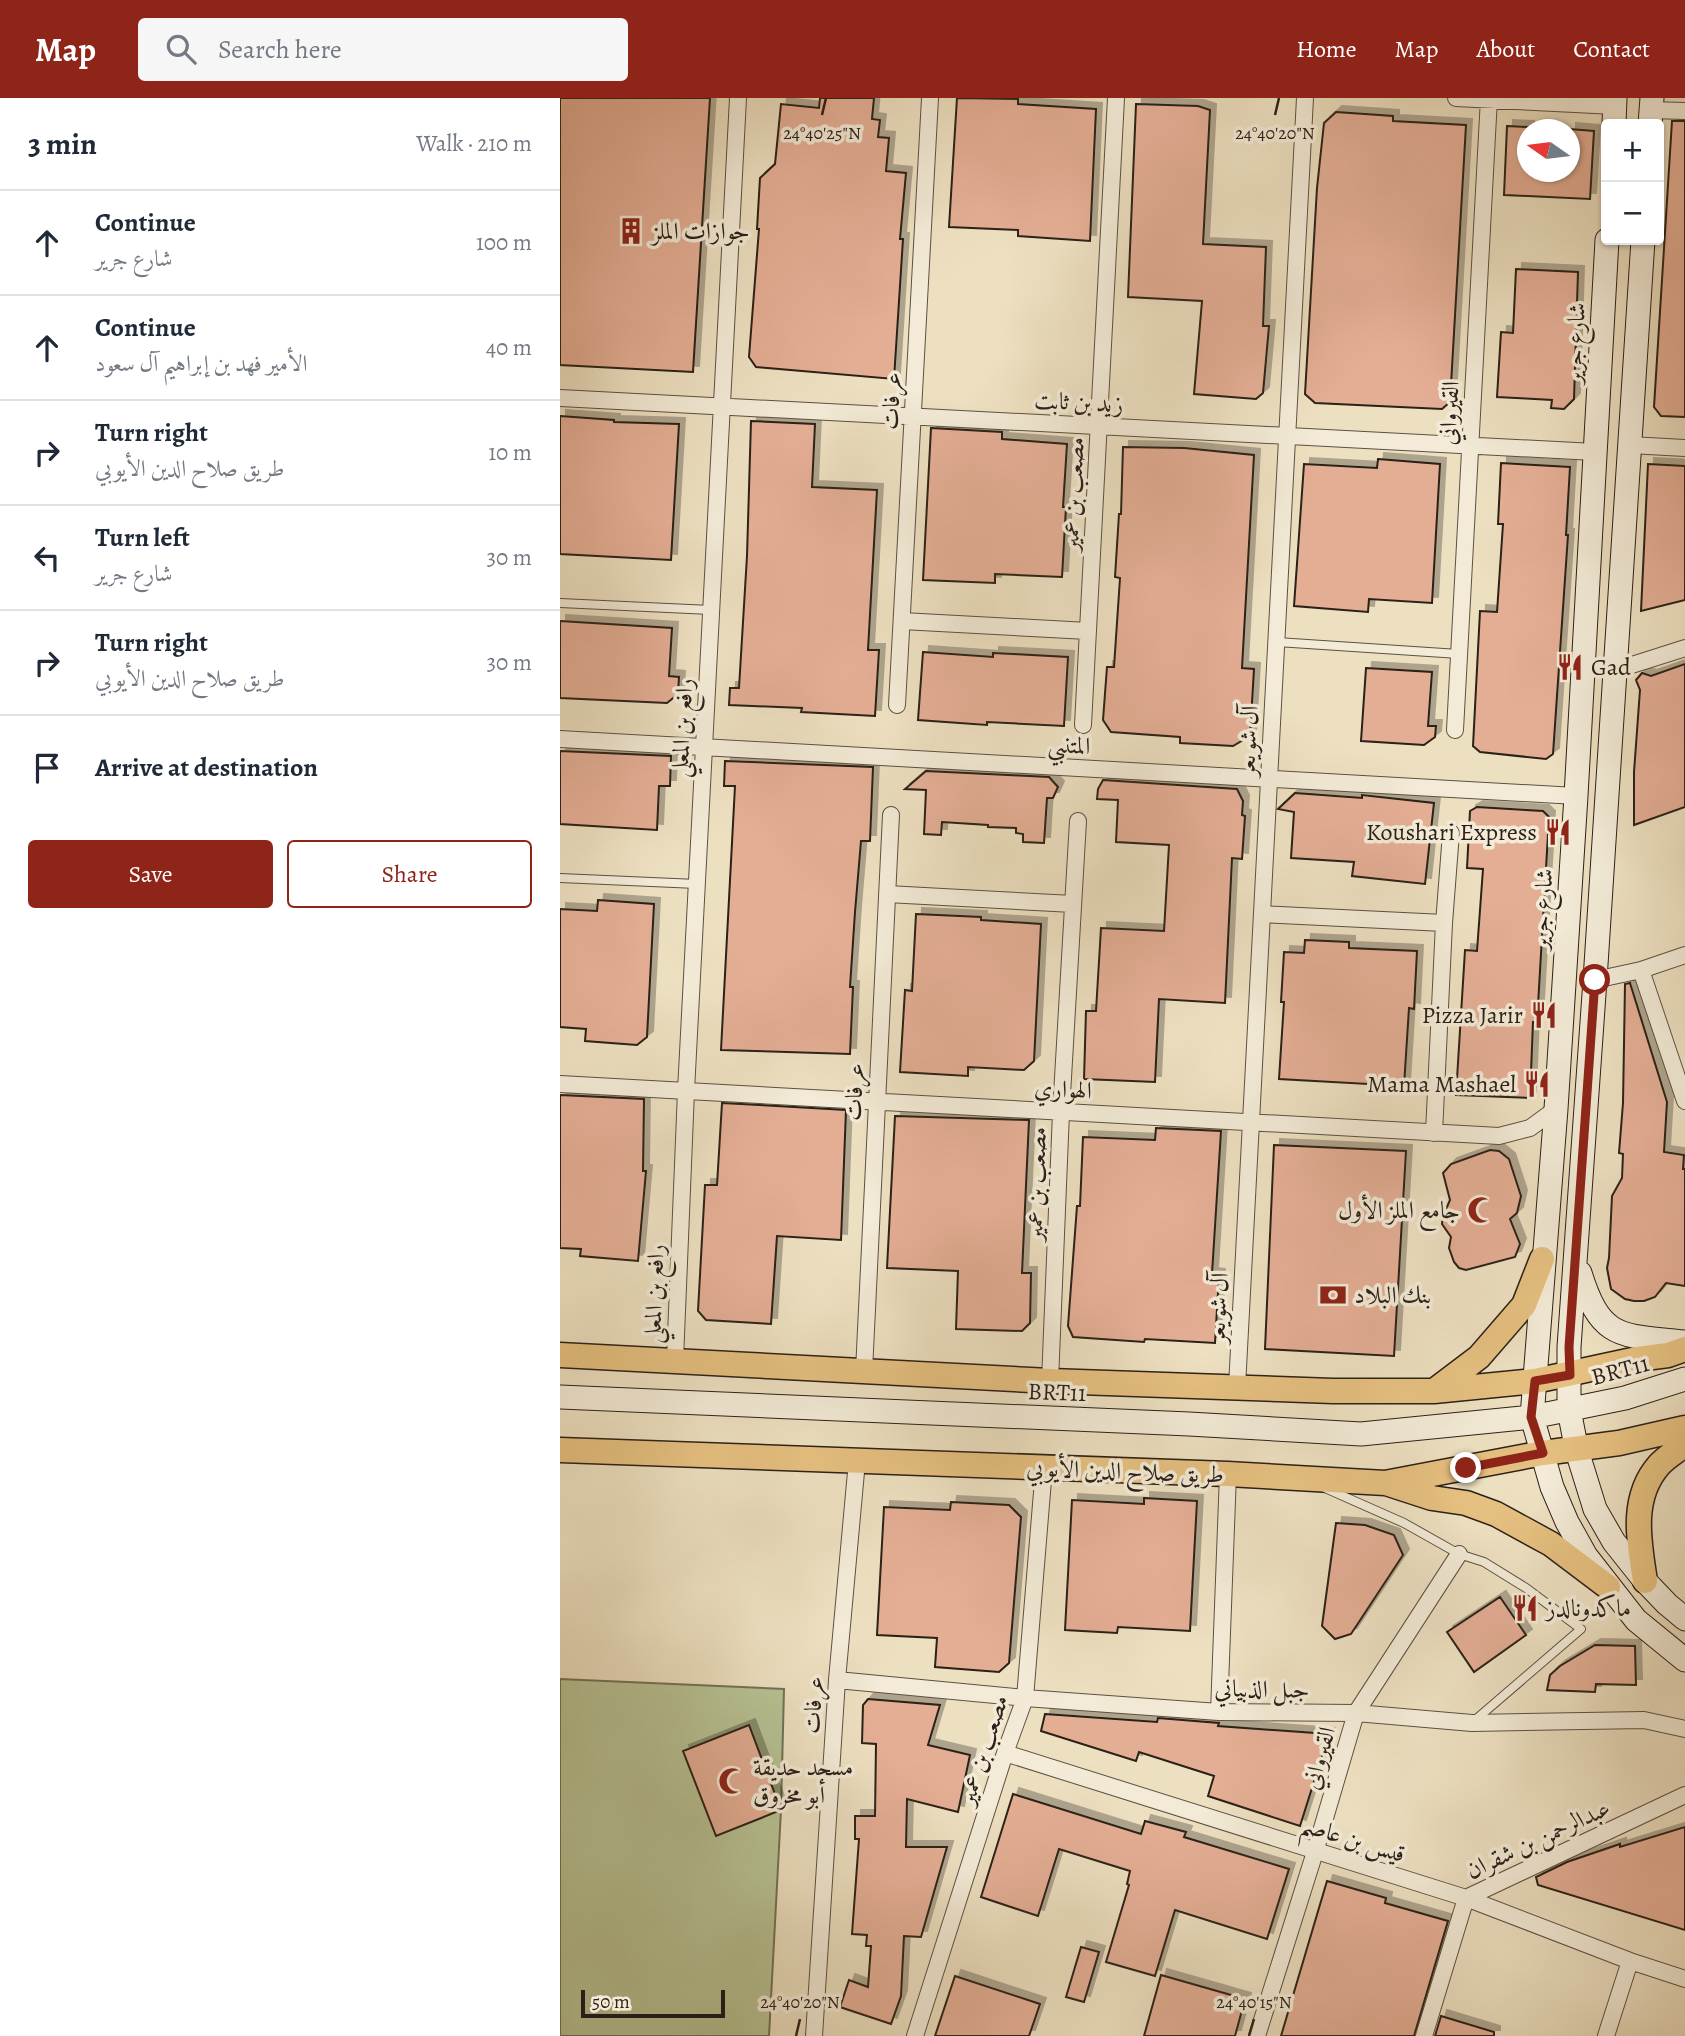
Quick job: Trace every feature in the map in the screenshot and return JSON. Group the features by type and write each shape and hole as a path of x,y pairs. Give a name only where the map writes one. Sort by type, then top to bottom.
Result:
{"main road":[{"name":"شارع جرير","path":"1607,245 1576,796 1535,1381 1551,1413 1543,1453 1552,1487 1567,1522 1586,1556 1636,1620 1685,1660"},
{"path":"1643,245 1569,1347 1570,1375 1551,1413 1577,1451 1595,1509 1614,1542 1645,1581 1685,1619"},
{"path":"1434,1391 1479,1357 1524,1305 1542,1259"},
{"path":"1576,1262 1588,1300 1604,1322 1628,1335 1685,1342"},
{"path":"560,1355 1050,1381 1333,1391 1434,1391 1535,1381 1637,1359 1668,1356 1685,1349"},
{"name":"BRT11","path":"560,1397 1361,1434 1551,1413 1625,1398 1685,1378"},
{"name":"طريق صلاح الدين الأيوبي","path":"560,1450 1228,1474 1385,1483 1543,1453 1577,1451 1685,1428"},
{"path":"1645,1581 1638,1530 1641,1502 1651,1475 1660,1463 1685,1444"},
{"path":"1385,1483 1432,1498 1466,1503 1496,1514 1551,1544 1608,1587"}],"street":[{"name":"رافع بن المعلي","path":"675,1360 686,1091 738,98"},
{"name":"عرفات","path":"897,705 930,98"},
{"name":"مصعب بن عمير","path":"1083,725 1116,98"},
{"name":"آل شويعر","path":"1237,1387 1305,98"},
{"path":"1456,98 1615,109"},
{"name":"القيرواني","path":"1455,730 1489,99"},
{"path":"1651,111 1685,111"},
{"name":"زيد بن ثابت","path":"560,398 1595,452"},
{"path":"1630,445 1685,448"},
{"path":"902,621 1088,631"},
{"path":"1616,670 1685,648"},
{"name":"المتنبي","path":"560,739 1576,796"},
{"name":"عرفات","path":"864,1371 891,815"},
{"name":"مصعب بن عمير","path":"1050,1381 1061,1112 1078,821"},
{"path":"1434,1133 1451,833"},
{"path":"887,894 1073,904"},
{"path":"1262,914 1444,923"},
{"path":"1595,980 1641,970 1685,955"},
{"path":"1641,970 1685,1101"},
{"name":"الهواري","path":"560,1084 1510,1135 1540,1123 1556,1109"},
{"name":"عرفات","path":"814,2036 837,1680 857,1461"},
{"name":"مصعب بن عمير","path":"915,2036 1025,1698 1044,1468"},
{"path":"1219,1712 1228,1474"},
{"name":"القيرواني","path":"1257,2036 1356,1713 1459,1554"},
{"name":"جبل الذبياني","path":"837,1680 1025,1698 1219,1712 1356,1713 1472,1723 1644,1720 1685,1729"},
{"name":"قيس بن عاصم","path":"1005,1754 1466,1898 1629,1961 1685,1979"},
{"name":"عبدالرحمن بن شقران","path":"1424,2036 1466,1898 1685,1795"},
{"path":"1606,2036 1629,1961"}],"lane":[{"path":"560,603 711,610"},
{"path":"1276,642 1459,654"},
{"path":"560,878 697,884"},
{"path":"1306,1479 1404,1523 1459,1554 1484,1562 1526,1588 1581,1629 1472,1723"}],"green space":[{"path":"560,1679 784,1689 781,1810 769,2036 560,2036"}],"building":[{"name":"جوازات الملز","path":"560,98 710,98 693,372 560,365"},
{"path":"820,98 874,98 872,119 880,120 878,137 889,138 886,171 906,173 900,239 903,239 894,379 756,367 749,357 759,229 760,178 775,164 781,104 819,108"},
{"path":"957,98 1018,99 1018,104 1096,109 1090,241 1018,236 1018,230 949,227"},
{"path":"1136,104 1198,106 1210,110 1203,244 1266,247 1263,326 1269,326 1263,393 1256,399 1194,394 1202,301 1128,297"},
{"path":"1336,112 1393,116 1393,121 1466,125 1450,402 1442,409 1315,403 1305,394 1317,188 1324,123"},
{"path":"1672,121 1685,121 1685,417 1661,416 1654,407"},
{"path":"1507,126 1517,126 1517,182 1580,182 1580,130 1594,131 1590,199 1504,195"},
{"path":"1516,269 1578,272 1574,399 1564,409 1551,408 1552,400 1497,397 1501,332 1513,333"},
{"path":"560,416 614,422 679,424 671,560 560,554"},
{"path":"751,421 815,424 812,487 877,490 868,650 879,650 875,716 801,712 802,708 729,705 730,688 739,688"},
{"path":"931,428 1002,432 1002,439 1067,444 1062,577 995,574 995,583 923,580"},
{"path":"1123,447 1184,448 1254,455 1242,668 1254,669 1250,736 1233,746 1180,743 1180,737 1111,732 1103,720 1107,667 1114,667 1120,578 1115,577 1121,514"},
{"path":"1378,459 1440,464 1432,603 1369,599 1368,612 1294,606 1304,464 1377,468"},
{"path":"1501,463 1570,467 1553,754 1546,759 1480,752 1473,746 1480,611 1497,612 1503,524 1498,524"},
{"path":"1648,464 1685,466 1685,600 1641,611"},
{"path":"560,621 672,628 669,676 679,677 678,694 667,703 560,698"},
{"path":"923,652 993,657 993,653 1068,657 1064,726 987,722 987,725 918,720"},
{"path":"1685,664 1685,807 1634,825 1634,772 1640,690 1636,680 1642,673 1651,676"},
{"path":"1366,668 1432,672 1428,726 1436,726 1435,737 1424,745 1361,741"},
{"path":"560,751 671,756 670,786 659,786 657,830 560,824"},
{"path":"725,761 873,767 870,841 861,841 855,912 850,987 853,987 850,1054 721,1050 735,786 724,786"},
{"path":"926,771 1049,777 1058,787 1053,798 1047,798 1044,843 1023,842 1023,834 1016,833 1016,828 988,825 942,822 941,835 924,834 926,790 905,789"},
{"path":"1103,780 1237,789 1243,801 1242,815 1245,816 1242,859 1232,858 1225,1003 1159,999 1155,1082 1084,1079 1086,1011 1096,1011 1101,928 1164,931 1169,845 1116,842 1118,800 1097,799"},
{"path":"1295,793 1362,798 1362,795 1434,803 1425,884 1352,876 1354,862 1291,858 1294,812 1278,809"},
{"path":"1477,807 1543,811 1549,817 1537,1022 1533,1022 1530,1098 1456,1095 1465,950 1477,951 1483,869 1467,868 1470,811"},
{"path":"598,900 654,904 647,1037 637,1045 585,1041 586,1029 560,1027 560,909 597,911"},
{"path":"916,914 981,917 981,920 1041,924 1034,1061 1024,1070 968,1067 968,1076 900,1072 905,990 912,991"},
{"path":"1305,940 1349,942 1349,948 1417,951 1414,1009 1409,1008 1404,1086 1279,1079 1284,952 1304,953"},
{"path":"1630,983 1667,1102 1664,1152 1684,1155 1685,1169 1685,1286 1666,1283 1655,1297 1644,1301 1625,1299 1611,1289 1607,1268 1612,1196 1622,1178 1623,1154 1619,1153 1623,1103 1625,984"},
{"path":"560,1095 644,1099 643,1171 646,1171 638,1261 580,1256 581,1249 560,1248"},
{"path":"722,1103 846,1110 841,1240 777,1236 771,1324 706,1320 698,1311 705,1185 717,1185"},
{"path":"895,1116 1029,1120 1022,1273 1031,1273 1030,1323 1022,1331 956,1329 958,1271 887,1268"},
{"path":"1156,1128 1221,1131 1212,1274 1219,1275 1215,1343 1073,1337 1068,1326 1077,1206 1080,1206 1083,1137 1155,1140"},
{"path":"1274,1145 1406,1151 1394,1356 1265,1349"},
{"name":"جامع الملز الأول","path":"1490,1150 1499,1151 1509,1159 1521,1196 1517,1213 1510,1219 1520,1244 1515,1257 1466,1270 1459,1268 1454,1262 1449,1248 1451,1237 1442,1224 1450,1200 1443,1173 1451,1164"},
{"path":"1144,1498 1197,1501 1190,1631 1118,1627 1117,1633 1065,1630 1072,1500 1144,1504"},
{"path":"951,1502 1009,1505 1021,1517 1009,1663 999,1672 935,1667 937,1638 877,1635 884,1507 950,1510"},
{"path":"1336,1523 1365,1525 1394,1535 1403,1555 1351,1634 1335,1639 1322,1626"},
{"path":"1500,1597 1526,1635 1474,1672 1447,1632"},
{"path":"1595,1645 1635,1646 1636,1685 1596,1684 1595,1692 1547,1690 1550,1675"},
{"path":"868,1699 940,1705 928,1745 970,1755 958,1812 907,1799 906,1847 947,1847 921,1937 904,1936 901,1996 891,2024 840,2007 849,1980 868,1987 871,1946 866,1946 867,1935 852,1934 859,1839 855,1839 855,1816 875,1816 876,1744 862,1743 863,1705"},
{"path":"1045,1714 1157,1722 1158,1718 1219,1723 1218,1726 1329,1734 1300,1826 1208,1796 1214,1776 1139,1752 1136,1761 1041,1731"},
{"name":"مسجد حديقة أبو مخروق","path":"749,1725 781,1810 716,1836 683,1751"},
{"path":"1013,1794 1141,1834 1145,1821 1186,1832 1184,1837 1289,1869 1267,1939 1175,1910 1155,1976 1106,1962 1129,1885 1130,1871 1059,1849 1038,1916 981,1897"},
{"path":"1685,1827 1685,1930 1538,1885 1536,1877 1567,1862 1620,1844 1620,1847"},
{"path":"1327,1881 1386,1898 1385,1903 1448,1921 1414,2036 1281,2036"},
{"path":"1081,1947 1099,1952 1084,2002 1066,1997"},
{"path":"1161,1975 1245,1999 1235,2036 1144,2036"},
{"path":"955,1976 1040,2004 1029,2036 935,2036"},
{"path":"1441,2016 1494,2032 1494,2036 1435,2036"}],"place":[{"name":"جوازات الملز","path":"631,231"},
{"name":"Gad","path":"1570,667"},
{"name":"Koushari Express","path":"1558,832"},
{"name":"Pizza Jarir","path":"1544,1015"},
{"name":"Mama Mashael","path":"1537,1084"},
{"name":"جامع الملز الأول","path":"1481,1210"},
{"name":"بنك البلاد","path":"1333,1295"},
{"name":"ماكدونالدز","path":"1525,1608"},
{"name":"مسجد حديقة أبو مخروق","path":"732,1781"}],"route":[{"path":"1466,1468 1543,1453 1531,1417 1535,1381 1570,1375 1569,1347 1595,980"}]}
